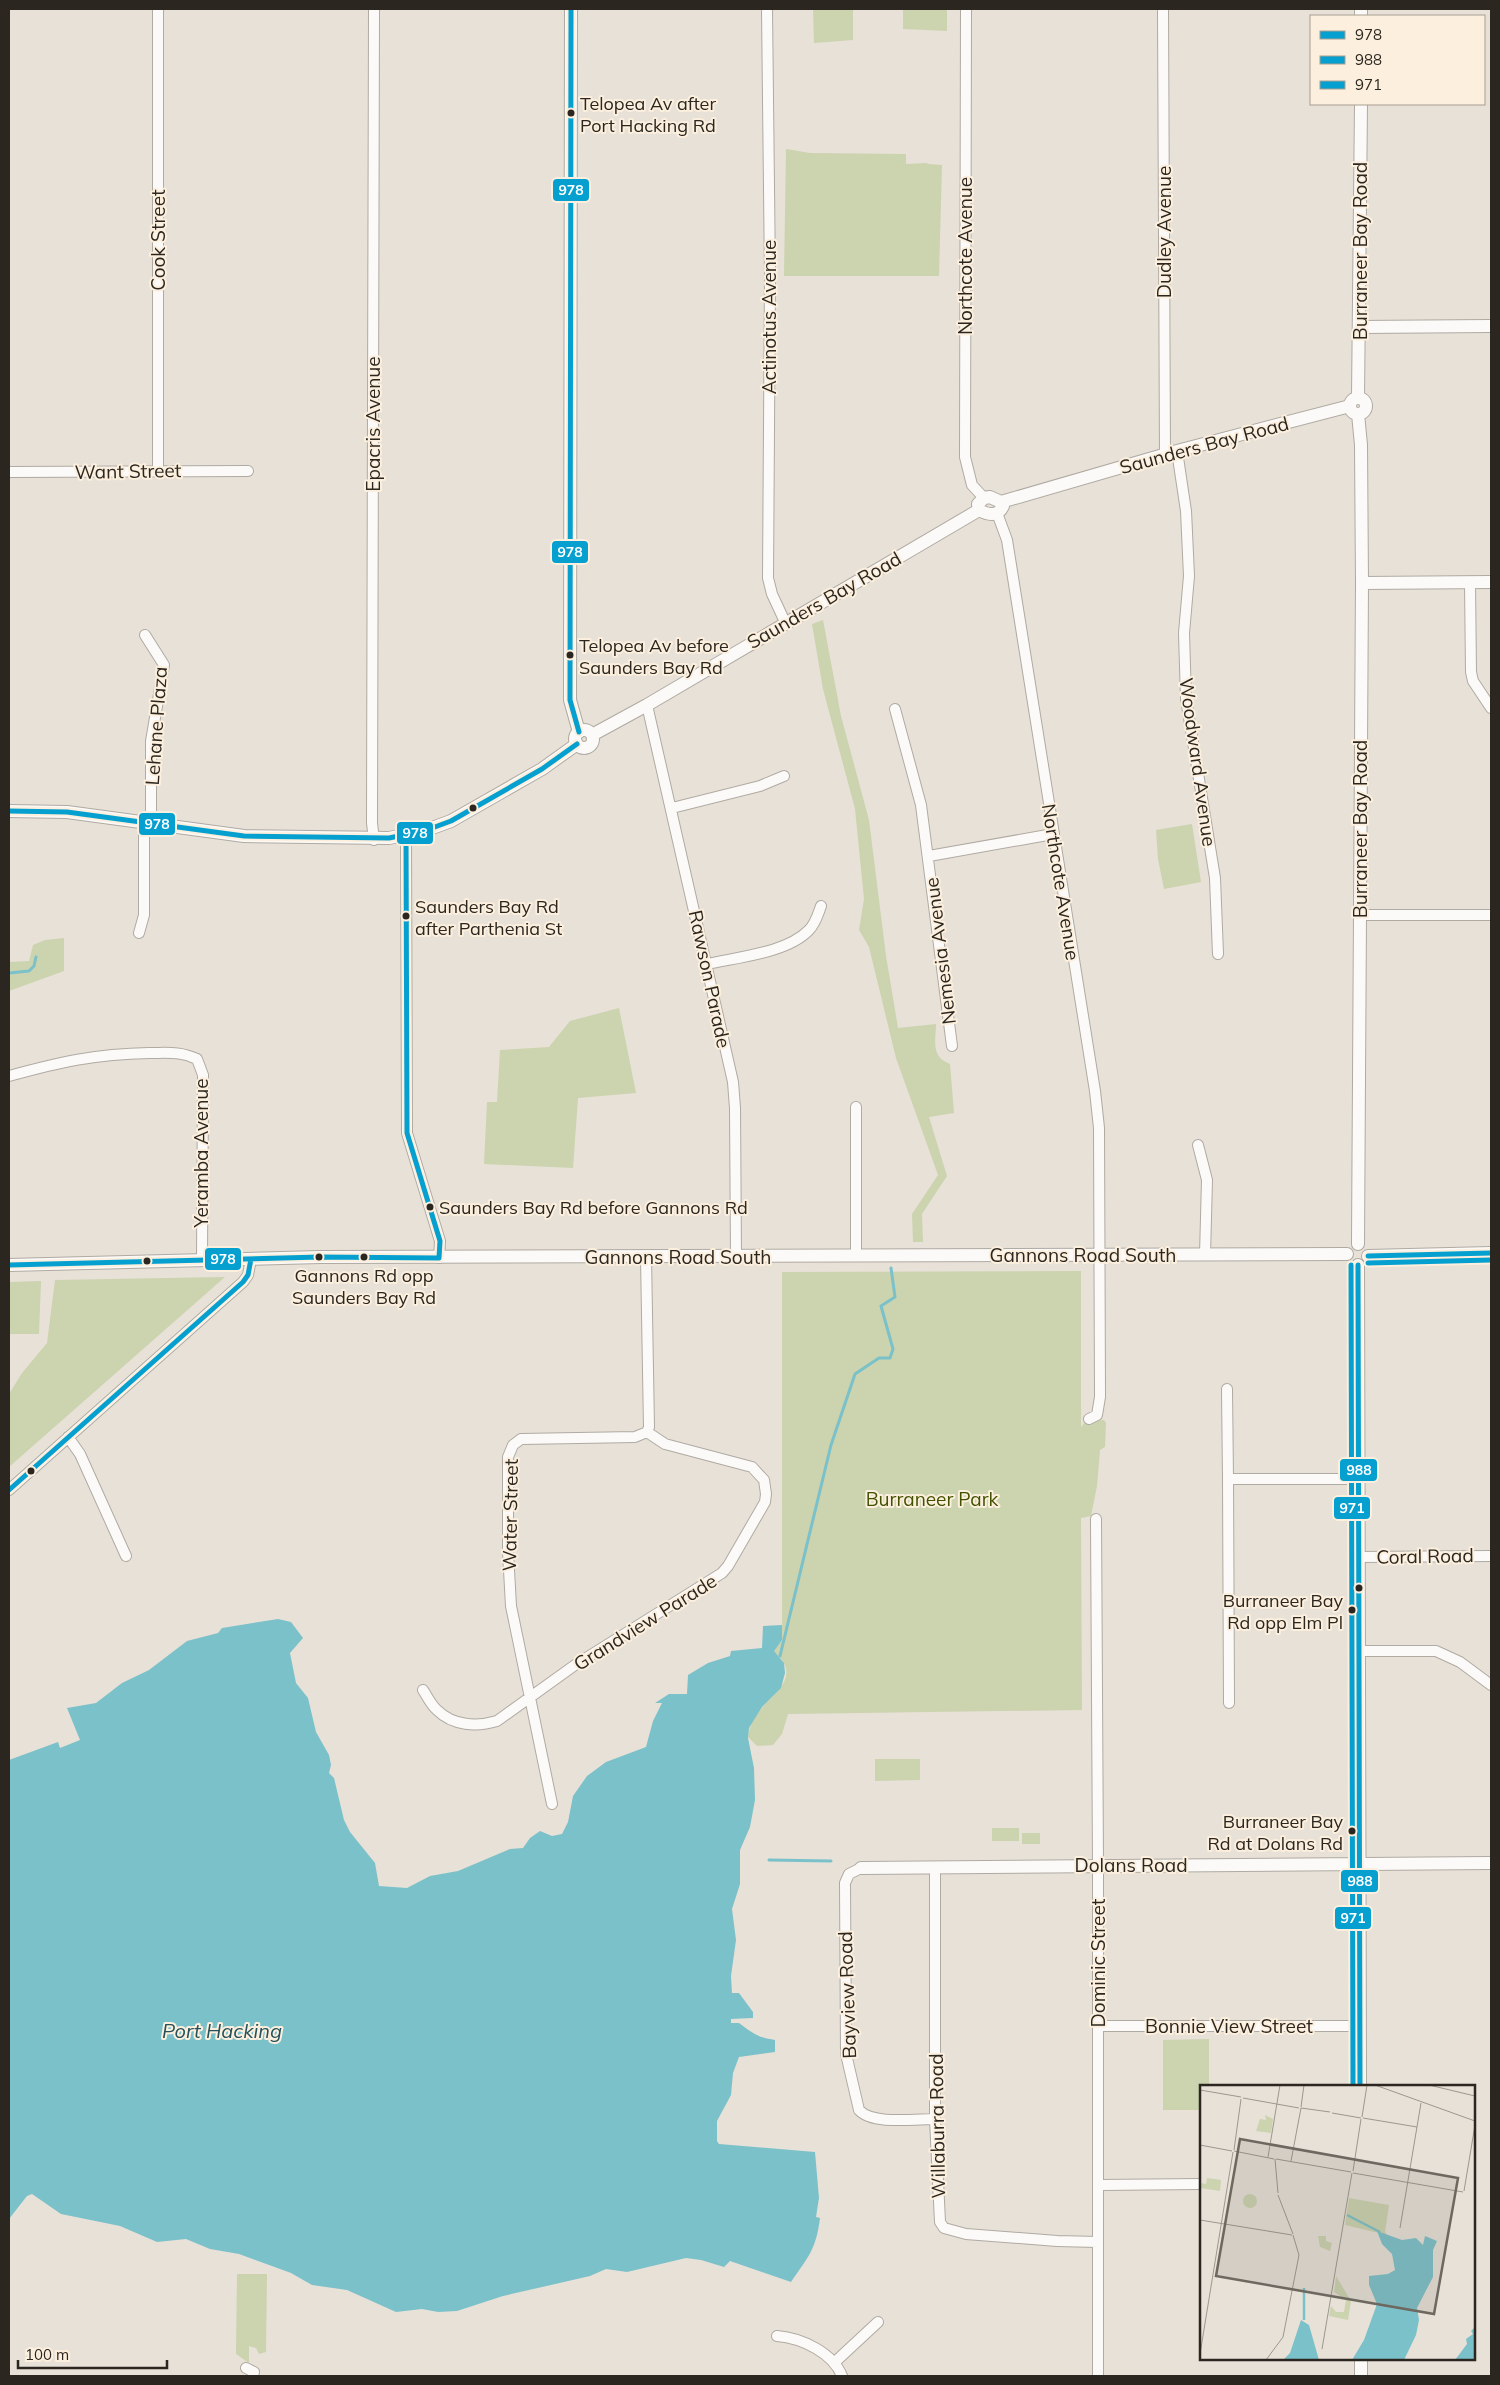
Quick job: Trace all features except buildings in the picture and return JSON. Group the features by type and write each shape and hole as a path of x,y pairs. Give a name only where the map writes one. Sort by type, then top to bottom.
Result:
{"street":[{"name":"Cook Street","path":"158,9 158,471"},
{"name":"Epacris Avenue","path":"374,9 372,823 374,840"},
{"path":"571,9 570,700 583,737"},
{"name":"Actinotus Avenue","path":"767,9 770,267 768,578 772,594 785,622"},
{"name":"Northcote Avenue","path":"966,9 964,457 972,485 981,504"},
{"name":"Dudley Avenue","path":"1163,9 1165,454"},
{"name":"Burraneer Bay Road","path":"1358,1244 1362,583 1361,446 1355,406 1360,327 1361,105"},
{"path":"1360,327 1491,326"},
{"name":"Saunders Bay Road","path":"999,507 1165,454 1355,406"},
{"name":"Woodward Avenue","path":"1177,451 1186,511 1189,576 1184,641 1186,699 1215,878 1218,954"},
{"name":"Want Street","path":"9,472 248,471"},
{"path":"981,504 990,498 999,507"},
{"name":"Saunders Bay Road","path":"9,810 67,812 147,821 244,836 374,840 406,835 438,826 479,806 542,769 583,737 647,705 981,504"},
{"name":"Northcote Avenue","path":"999,507 1007,540 1095,1091 1099,1128 1100,1254"},
{"path":"1362,583 1491,582"},
{"path":"1470,583 1471,672 1473,681 1491,708"},
{"name":"Lehane Plaza","path":"139,933 144,915 144,827 151,817 151,741 164,665 145,635"},
{"name":"Rawson Parade","path":"647,705 733,1082 735,1108 736,1257"},
{"name":"Nemesia Avenue","path":"895,709 921,805 952,1046"},
{"path":"672,808 760,786 784,776"},
{"name":"Nemesia Avenue","path":"929,856 1053,834"},
{"path":"406,835 407,1133 440,1241 439,1258"},
{"path":"707,964 783,946 798,940 810,929 821,906"},
{"path":"1359,915 1491,915"},
{"name":"Yeramba Avenue","path":"9,1076 69,1060 109,1054 183,1052 197,1059 203,1075 202,1260"},
{"path":"856,1107 856,1256"},
{"path":"1198,1145 1207,1180 1205,1255"},
{"path":"1358,1244 1365,1246 1368,1256 1365,1263 1358,1265 1349,1261 1347,1254 1350,1248 1358,1244"},
{"path":"1368,1256 1491,1253"},
{"path":"1097,1418 1100,1397 1100,1254"},
{"name":"Gannons Road South","path":"9,1265 251,1259 1347,1254"},
{"path":"646,1257 649,1427 647,1432"},
{"path":"9,1490 243,1282 250,1268 251,1259"},
{"path":"1358,1265 1360,2085"},
{"path":"1228,1389 1229,1703"},
{"name":"Water Street","path":"552,1804 531,1696 514,1624 509,1588 508,1457 513,1446 521,1439 635,1437 647,1432"},
{"name":"Grandview Parade","path":"423,1690 437,1710 451,1719 466,1725 482,1726 503,1718 575,1665 722,1573 728,1566 765,1502 764,1480 752,1467 665,1444 647,1432"},
{"path":"68,1437 80,1454 126,1556"},
{"path":"1228,1479 1359,1479"},
{"name":"Dominic Street","path":"1096,1519 1099,2026 1098,2376"},
{"name":"Coral Road","path":"1359,1557 1491,1556"},
{"path":"1359,1651 1436,1651 1460,1662 1491,1684"},
{"name":"Dolans Road","path":"862,1868 1491,1863"},
{"name":"Willaburra Road","path":"936,1866 935,2118 940,2222 944,2228 966,2234 1098,2242"},
{"name":"Bayview Road","path":"862,1868 849,1874 844,1883 846,2054 859,2110 864,2116 876,2119 935,2118"},
{"name":"Bonnie View Street","path":"1099,2026 1360,2026"},
{"path":"1099,2185 1200,2184"},
{"path":"835,2362 878,2322"},
{"path":"777,2336 790,2338 809,2346 835,2362 842,2376"},
{"path":"1360,2360 1360,2376"}],"green space":[{"path":"813,9 853,9 853,40 814,43"},
{"path":"903,9 947,9 947,31 903,29"},
{"path":"786,149 810,153 906,154 906,164 927,163 942,165 939,276 784,276"},
{"path":"823,620 841,716 869,820 886,956 898,1028 936,1024 935,1042 937,1052 939,1057 950,1064 954,1113 929,1117 947,1176 922,1214 923,1242 913,1242 912,1214 938,1175 896,1058 869,947 859,930 864,899 855,809 823,689 812,624"},
{"path":"1192,824 1201,882 1164,889 1158,859 1156,830"},
{"path":"64,938 64,971 9,991 9,962 29,961 33,945 45,940"},
{"path":"619,1008 636,1093 578,1098 573,1168 484,1164 487,1102 497,1102 500,1050 549,1047 570,1021"},
{"name":"Burraneer Park","path":"1081,1271 1081,1427 1086,1421 1104,1420 1106,1423 1105,1447 1100,1450 1097,1486 1091,1516 1081,1518 1082,1710 788,1714 782,1734 773,1745 757,1746 748,1737 751,1726 761,1709 780,1689 786,1677 783,1662 773,1651 782,1640 782,1272"},
{"path":"225,1277 9,1467 9,1394 22,1373 47,1343 55,1280"},
{"path":"41,1281 39,1334 9,1334 9,1282"},
{"path":"875,1759 920,1759 920,1780 875,1781"},
{"path":"992,1828 1019,1828 1019,1841 992,1841"},
{"path":"1022,1833 1040,1833 1040,1844 1022,1844"},
{"path":"1209,2039 1209,2085 1200,2085 1200,2110 1163,2110 1163,2040"},
{"path":"237,2274 267,2274 266,2352 259,2354 256,2348 249,2346 249,2363 236,2354"}],"water":[{"name":"Port Hacking","path":"278,1619 291,1622 303,1638 290,1653 296,1683 308,1698 316,1732 329,1755 331,1765 329,1773 334,1778 344,1820 350,1832 375,1863 379,1886 407,1888 430,1876 458,1871 510,1849 523,1848 530,1838 540,1831 552,1836 562,1834 568,1822 573,1796 587,1776 606,1762 646,1747 653,1721 662,1703 655,1703 669,1694 687,1694 688,1675 708,1663 730,1656 731,1651 762,1648 763,1626 782,1625 782,1640 774,1651 784,1663 785,1673 781,1688 762,1707 749,1728 748,1738 754,1768 755,1800 750,1827 740,1850 740,1884 732,1909 736,1940 731,1976 732,1993 739,1993 753,2012 753,2018 731,2019 731,2023 739,2023 756,2035 775,2040 775,2052 739,2057 733,2073 731,2095 717,2121 717,2141 719,2144 815,2152 819,2198 816,2217 820,2218 818,2229 814,2246 791,2282 730,2261 724,2267 701,2260 686,2258 627,2272 606,2269 590,2276 503,2296 457,2311 438,2312 422,2309 396,2312 347,2290 312,2285 291,2273 239,2254 210,2249 186,2239 157,2242 120,2226 61,2214 32,2194 27,2196 9,2219 9,1760 58,1742 60,1748 80,1740 67,1708 96,1703 122,1683 149,1670 187,1641 218,1633 222,1628"}],"waterway":[{"path":"9,973 29,971 34,966 36,957"},
{"path":"780,1656 831,1445 855,1374 879,1358 890,1358 893,1349 881,1306 895,1297 891,1268"},
{"path":"769,1860 831,1861"}],"transit line":[{"name":"978","path":"571,9 570,700 579,732"},
{"name":"978","path":"9,811 67,812 244,836 389,838 424,831 451,821 542,769 577,744"},
{"name":"978","path":"9,1265 320,1257 439,1258 440,1241 407,1133 406,835"},
{"name":"988","path":"1368,1256 1491,1253"},
{"name":"978","path":"9,1490 243,1282 248,1275 251,1259"},
{"name":"971","path":"1368,1263 1491,1260"},
{"name":"971","path":"1351,1265 1353,2085"},
{"name":"988","path":"1358,1265 1360,2085"}],"place":[{"name":"Telopea Av after Port Hacking Rd","path":"571,113"},
{"name":"Telopea Av before Saunders Bay Rd","path":"570,655"},
{"name":"Saunders Bay Rd after Parthenia St","path":"406,916"},
{"name":"Saunders Bay Rd before Gannons Rd","path":"430,1207"},
{"name":"Gannons Rd opp Saunders Bay Rd","path":"364,1257"},
{"name":"Burraneer Bay Rd opp Elm Pl","path":"1352,1610"},
{"name":"Burraneer Bay Rd at Dolans Rd","path":"1352,1831"}]}
